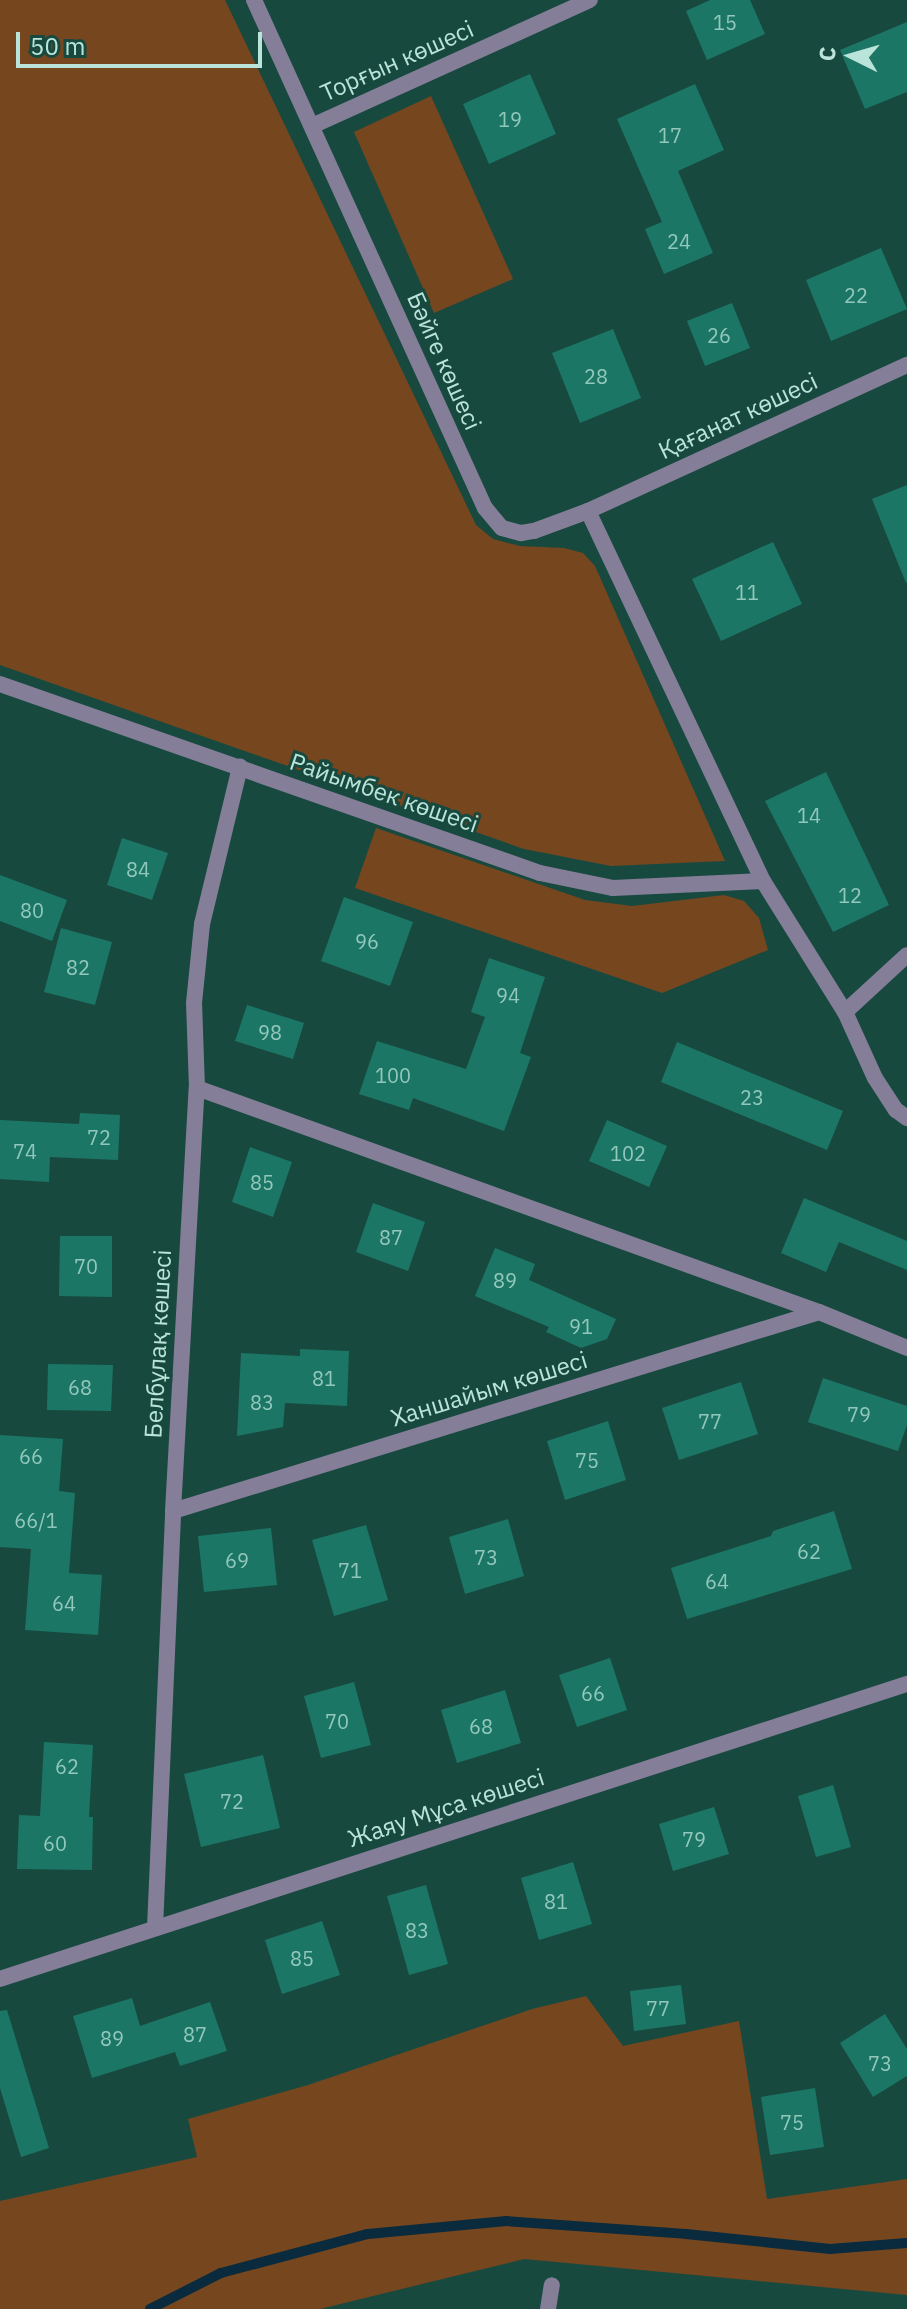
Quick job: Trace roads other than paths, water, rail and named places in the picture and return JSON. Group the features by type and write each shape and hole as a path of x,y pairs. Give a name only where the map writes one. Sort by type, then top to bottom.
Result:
{"street":[{"name":"Бәйге көшесі","path":"254,0 485,508 502,528 521,533 588,511"},
{"name":"Торғын көшесі","path":"312,126 590,0"},
{"name":"Қағанат көшесі","path":"588,511 907,365"},
{"path":"588,511 763,881 845,1012 875,1078 896,1110 907,1118"},
{"name":"Райымбек көшесі","path":"0,684 540,873 613,888 763,881"},
{"name":"Белбұлақ көшесі","path":"155,1928 173,1511 197,1088 194,1003 202,924 240,767"},
{"path":"845,1012 907,955"},
{"path":"197,1088 819,1312 907,1348"},
{"name":"Ханшайым көшесі","path":"173,1511 819,1312"},
{"name":"Жаяу Мұса көшесі","path":"0,1979 907,1684"},
{"path":"548,2309 552,2285"}],"waterway":[{"path":"150,2309 221,2273 368,2234 506,2221 686,2234 830,2249 907,2243"}]}
